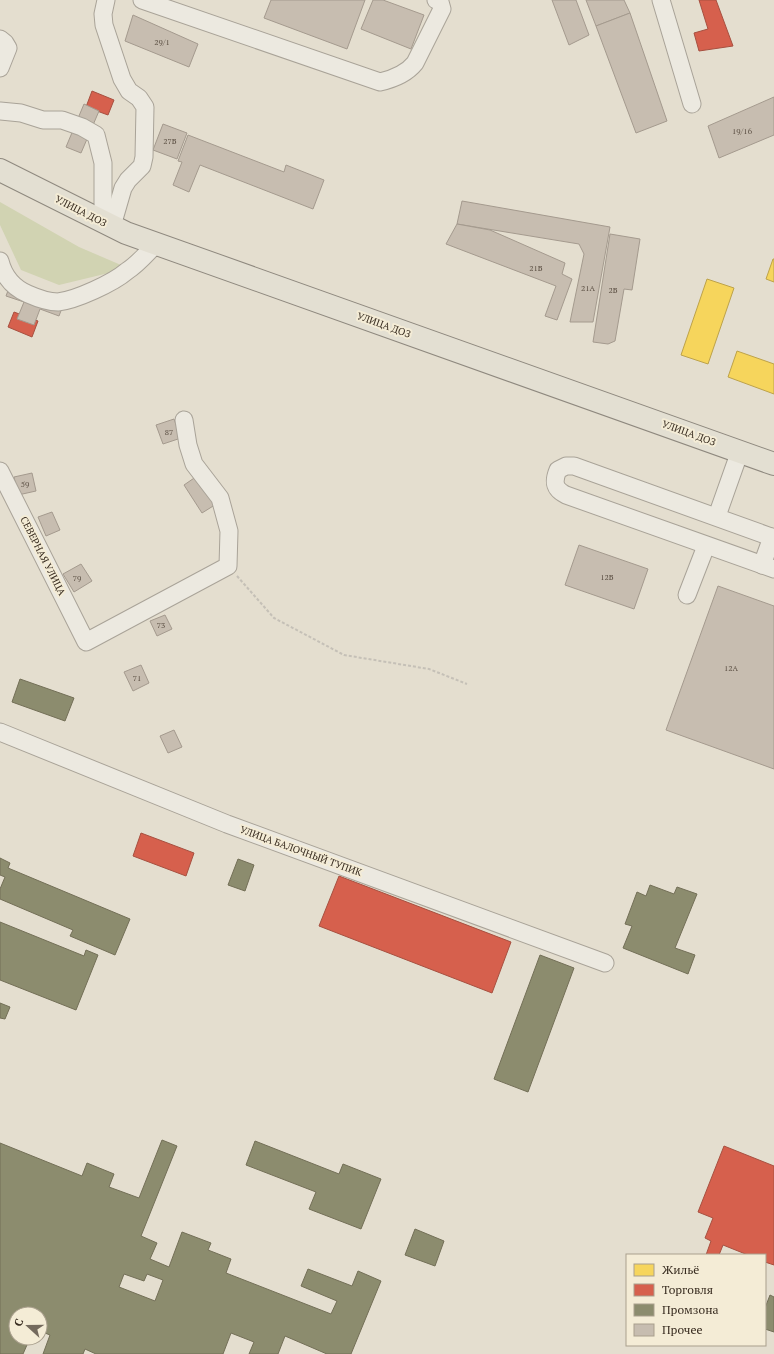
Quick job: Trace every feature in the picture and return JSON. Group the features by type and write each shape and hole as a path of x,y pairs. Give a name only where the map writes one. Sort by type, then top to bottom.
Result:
{"main road":[{"name":"УЛИЦА ДОЗ","path":"0,170 107,224 156,244 774,464"}],"street":[{"path":"106,0 103,14 104,25 122,79 129,91 139,98 145,107 144,157 142,166 128,180 123,188 107,224"},
{"path":"142,0 380,82 390,79 410,69 415,63 442,9 440,2 436,0"},
{"path":"661,0 692,104"},
{"path":"0,39 8,48 0,68"},
{"path":"0,111 21,113 43,120 62,120 82,127 96,135 102,163 107,224"},
{"path":"0,261 7,277 17,289 37,299 56,302 68,300 116,280 129,270 156,244"},
{"path":"184,420 188,445 194,464 220,498 229,531 228,566"},
{"path":"717,516 740,451"},
{"path":"566,466 574,466 773,537 768,567 566,495 555,486 554,479 558,470 566,466"},
{"name":"СЕВЕРНАЯ УЛИЦА","path":"0,471 86,642 228,566"},
{"path":"687,595 706,546"},
{"name":"УЛИЦА БАЛОЧНЫЙ ТУПИК","path":"0,732 227,824 605,963"}],"path":[{"path":"228,566 274,618 344,655 429,669 467,684"}],"green space":[{"path":"0,202 79,247 121,265 117,271 59,285 21,270 0,225"}],"building: Жильё":[{"path":"774,259 774,282 766,279"},
{"path":"707,279 734,288 708,364 681,355"},
{"path":"737,351 774,364 774,394 728,377"}],"building: Торговля":[{"path":"699,0 716,0 733,46 699,51 694,33 708,29"},
{"path":"92,91 114,100 108,115 86,107"},
{"path":"14,312 38,321 32,337 8,327"},
{"path":"141,833 194,853 186,876 133,856"},
{"path":"339,876 511,942 492,993 319,926"},
{"path":"724,1146 774,1166 774,1265 766,1262 766,1254 746,1254 723,1245 719,1254 706,1254 711,1241 705,1238 713,1218 698,1212"}],"building: Промзона":[{"path":"20,679 74,698 65,721 12,702"},
{"path":"0,858 10,863 8,868 130,919 115,955 70,936 73,930 0,899 0,889 5,877 0,875"},
{"path":"238,859 254,865 245,891 228,885"},
{"path":"650,885 674,894 677,887 697,894 675,948 695,955 688,974 623,948 632,926 625,924 637,892 646,896"},
{"path":"0,922 84,956 86,950 98,955 76,1010 0,980"},
{"path":"540,955 574,968 528,1092 494,1079"},
{"path":"0,1003 10,1007 5,1019 0,1018"},
{"path":"162,1140 177,1146 141,1236 157,1243 150,1259 169,1267 182,1232 211,1243 208,1250 231,1259 226,1273 331,1314 337,1301 301,1286 308,1269 352,1286 358,1271 381,1281 351,1354 327,1354 285,1336 278,1354 249,1354 254,1342 231,1333 223,1354 96,1354 85,1349 83,1354 43,1354 46,1346 48,1346 50,1335 48,1334 48,1306 8,1306 8,1346 26,1346 23,1354 0,1354 0,1143 82,1176 87,1163 114,1174 109,1187 139,1198","holes":["124,1274 144,1281 147,1274 163,1280 155,1301 119,1287"]},
{"path":"255,1141 339,1174 343,1164 381,1179 361,1229 309,1209 316,1192 246,1165"},
{"path":"415,1229 444,1241 435,1266 405,1255"},
{"path":"770,1295 774,1297 774,1332 766,1329 766,1305"}],"building: Прочее":[{"path":"271,0 365,0 347,49 264,18"},
{"path":"373,0 383,0 424,15 411,49 361,29"},
{"path":"552,0 576,0 589,35 569,45"},
{"path":"586,0 624,0 630,13 596,26"},
{"path":"630,13 667,121 636,133 596,26"},
{"path":"133,15 198,44 189,67 125,41"},
{"path":"774,97 774,135 719,158 708,126"},
{"path":"84,104 99,111 81,153 66,147"},
{"path":"163,124 187,133 177,159 153,150"},
{"path":"188,135 284,172 286,165 324,180 313,209 200,165 189,192 173,185 182,162 178,161"},
{"path":"462,201 610,227 593,322 570,322 584,254 579,244 457,224"},
{"path":"457,224 490,230 565,263 562,274 572,279 557,320 545,316 556,286 446,244"},
{"path":"610,234 640,239 632,290 624,289 615,341 608,344 593,342"},
{"path":"12,280 65,300 59,316 40,309 34,325 17,319 24,302 6,296"},
{"path":"174,419 181,438 163,444 156,425"},
{"path":"32,473 36,491 18,495 14,477"},
{"path":"200,474 218,503 202,513 184,485"},
{"path":"52,512 60,530 46,536 38,517"},
{"path":"579,545 648,569 634,609 565,585"},
{"path":"81,564 92,581 74,592 63,574"},
{"path":"718,586 774,606 774,769 666,730"},
{"path":"165,615 172,629 157,636 150,621"},
{"path":"141,665 149,683 133,691 124,672"},
{"path":"174,730 182,747 168,753 160,736"}]}
